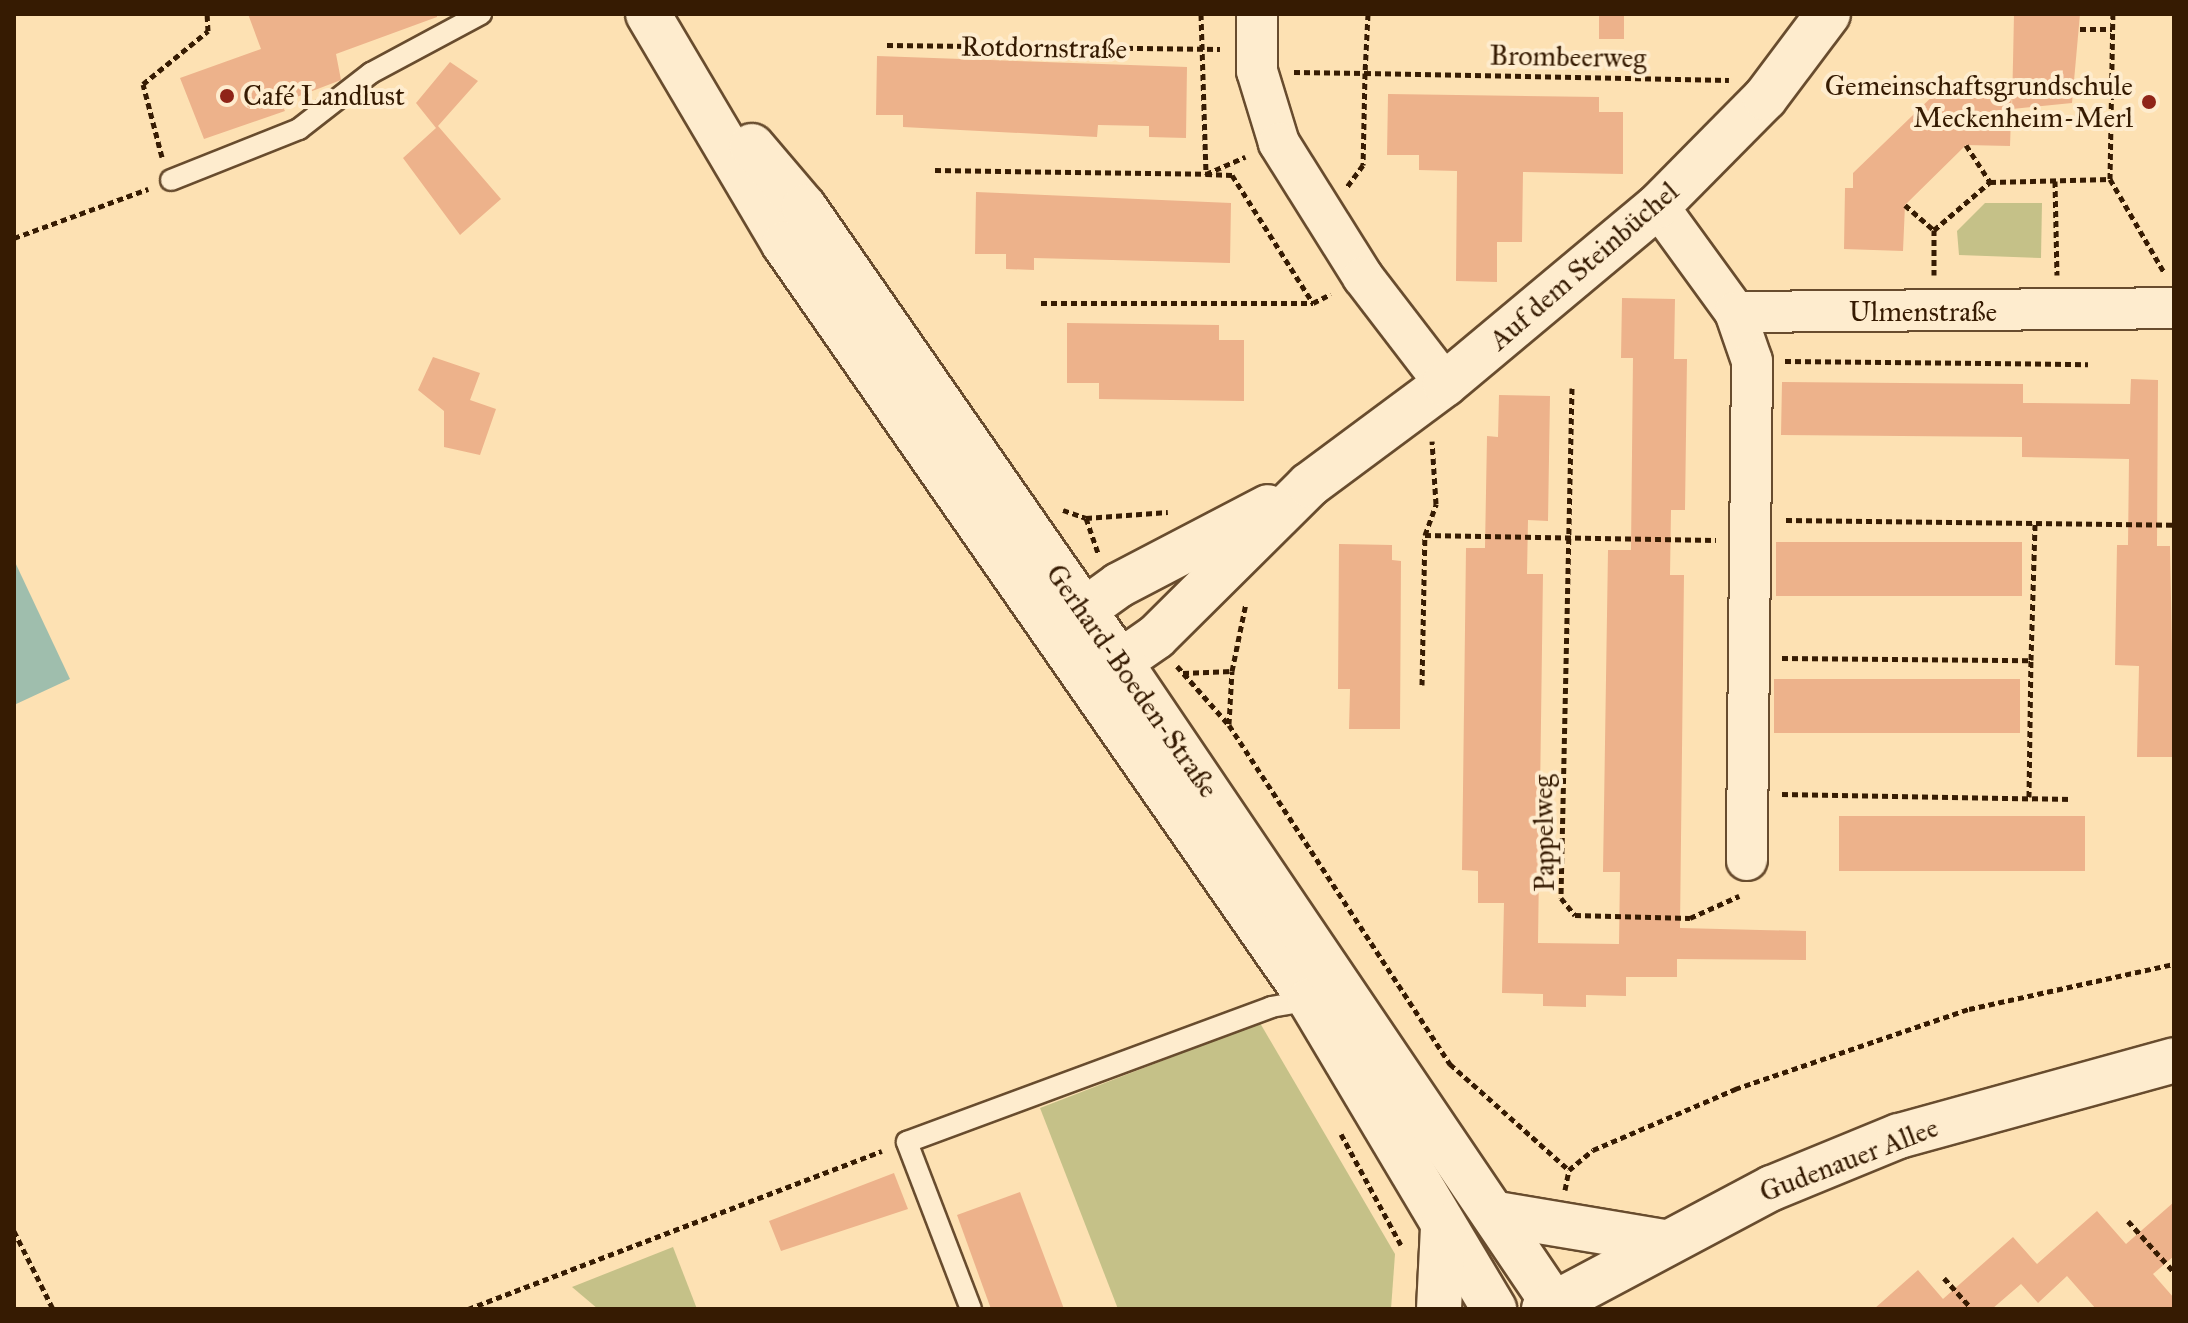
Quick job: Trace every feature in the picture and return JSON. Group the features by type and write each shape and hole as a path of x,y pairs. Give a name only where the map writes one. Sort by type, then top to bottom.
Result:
{"main road":[{"name":"Gerhard-Boeden-Straße","path":"648,14 690,75 804,207 1088,646 1310,1000 1494,1309"},
{"name":"Auf dem Steinbüchel","path":"1088,646 1445,384 1658,206 1765,98 1828,14"},
{"name":"Auf dem Steinbüchel","path":"1088,646 1156,637 1309,485"},
{"name":"Gerhard-Boeden-Straße","path":"1088,646 1497,1214 1551,1307"},
{"name":"Gudenauer Allee","path":"1551,1307 1614,1288 1664,1242 1899,1136 2174,1060"},
{"path":"1497,1214 1664,1242"},
{"path":"1439,1309 1443,1226"}],"street":[{"path":"1257,14 1260,84 1279,143 1363,277 1445,384"},
{"path":"1658,206 1735,312 1752,361 1753,530 1747,860"},
{"name":"Ulmenstraße","path":"1735,312 2110,312 2174,308"}],"lane":[{"path":"171,180 299,129 371,73 481,14"},
{"path":"971,1309 907,1142 1271,1007 1310,1000"}],"path":[{"path":"14,238 171,180 143,84 208,31 207,14"},
{"path":"1201,14 1206,174"},
{"path":"1326,216 1363,165 1368,14"},
{"path":"2113,14 2110,179 2167,277 2174,277"},
{"path":"2080,29 2112,29"},
{"name":"Rotdornstraße","path":"887,45 1201,50"},
{"name":"Brombeerweg","path":"1332,73 1740,80 1765,98"},
{"path":"1206,174 1279,143"},
{"path":"1966,145 1990,182"},
{"path":"935,170 1232,175 1313,303"},
{"path":"1934,230 1990,182 2110,179"},
{"path":"2055,180 2058,312"},
{"path":"1905,205 1934,230 1934,312"},
{"path":"1041,303 1313,303 1363,277"},
{"name":"Ulmenstraße","path":"1752,361 2088,364"},
{"name":"Pappelweg","path":"1572,388 1561,898 1575,915 1690,918 1747,892 1747,860"},
{"path":"1408,412 1436,446 1436,504 1425,535 1422,685"},
{"path":"2029,797 2035,523"},
{"path":"1425,535 1569,538 2035,523 2174,525"},
{"path":"1749,657 2031,660"},
{"path":"1229,725 1232,671"},
{"path":"1749,793 2072,799"},
{"path":"1569,1170 1593,1150 1735,1089 1969,1009 2174,964"},
{"path":"1339,1130 1406,1260"},
{"path":"468,1309 907,1142"},
{"path":"2128,1221 2174,1272"},
{"path":"14,1231 53,1309"},
{"path":"1944,1278 1972,1309"}],"shaded area":[{"path":"1985,203 2042,203 2041,258 1959,255 1957,231"},
{"path":"14,560 70,679 14,705"},
{"path":"1260,1023 1395,1254 1391,1309 1118,1309 1040,1108"},
{"path":"673,1247 697,1309 598,1309 572,1287"}],"building":[{"path":"248,14 437,14 437,17 336,54 341,80 281,103 285,111 204,139 180,78 261,49"},
{"path":"1599,14 1624,14 1624,39 1599,39"},
{"path":"2014,14 2080,14 2072,103 2012,109"},
{"path":"877,56 1187,67 1186,138 1149,137 1149,126 1098,125 1097,137 903,127 903,115 876,115"},
{"path":"450,62 478,81 438,126 501,199 460,235 403,158 436,128 416,103"},
{"path":"2012,87 2010,146 1966,145 1905,205 1903,251 1844,249 1845,188 1853,188 1853,173 1941,88"},
{"path":"1388,94 1599,97 1599,112 1623,112 1623,174 1523,172 1522,242 1497,242 1497,282 1456,281 1457,171 1419,170 1419,155 1387,155"},
{"path":"976,192 1231,203 1230,263 1034,258 1034,270 1006,269 1006,254 975,254"},
{"path":"1622,298 1675,299 1674,359 1687,359 1685,510 1671,510 1670,575 1684,575 1680,928 1806,931 1806,960 1677,959 1677,977 1626,977 1626,996 1586,995 1586,1007 1543,1006 1543,994 1502,993 1504,903 1478,903 1478,871 1462,870 1466,548 1485,548 1487,436 1498,437 1499,395 1550,396 1548,521 1528,520 1527,574 1543,574 1538,943 1619,944 1620,872 1603,872 1608,550 1631,550 1633,358 1621,358"},
{"path":"1067,323 1219,325 1219,340 1244,340 1244,401 1099,399 1099,383 1067,383"},
{"path":"433,357 480,373 470,400 496,409 480,455 444,447 444,411 418,390"},
{"path":"2131,379 2158,380 2157,546 2170,546 2174,757 2137,757 2139,666 2115,665 2117,545 2128,545 2129,459 2022,457 2022,437 1781,435 1782,382 2023,384 2023,403 2130,404"},
{"path":"1776,542 2022,542 2022,596 1776,596"},
{"path":"1339,544 1392,545 1392,560 1401,561 1400,729 1349,729 1350,689 1338,689"},
{"path":"1774,679 2020,679 2020,733 1774,733"},
{"path":"1839,816 2085,816 2085,871 1839,871"},
{"path":"894,1173 908,1209 781,1251 769,1221"},
{"path":"1020,1192 1064,1309 991,1309 957,1215"},
{"path":"2174,1202 2174,1256 2153,1274 2174,1298 2174,1309 2096,1309 2067,1276 2038,1303 2021,1284 1992,1309 1874,1309 1918,1270 1943,1299 2013,1237 2037,1264 2097,1211 2126,1244"}],"place":[{"name":"Café Landlust","path":"227,96"},
{"name":"Gemeinschaftsgrundschule Meckenheim-Merl","path":"2149,102"}]}
